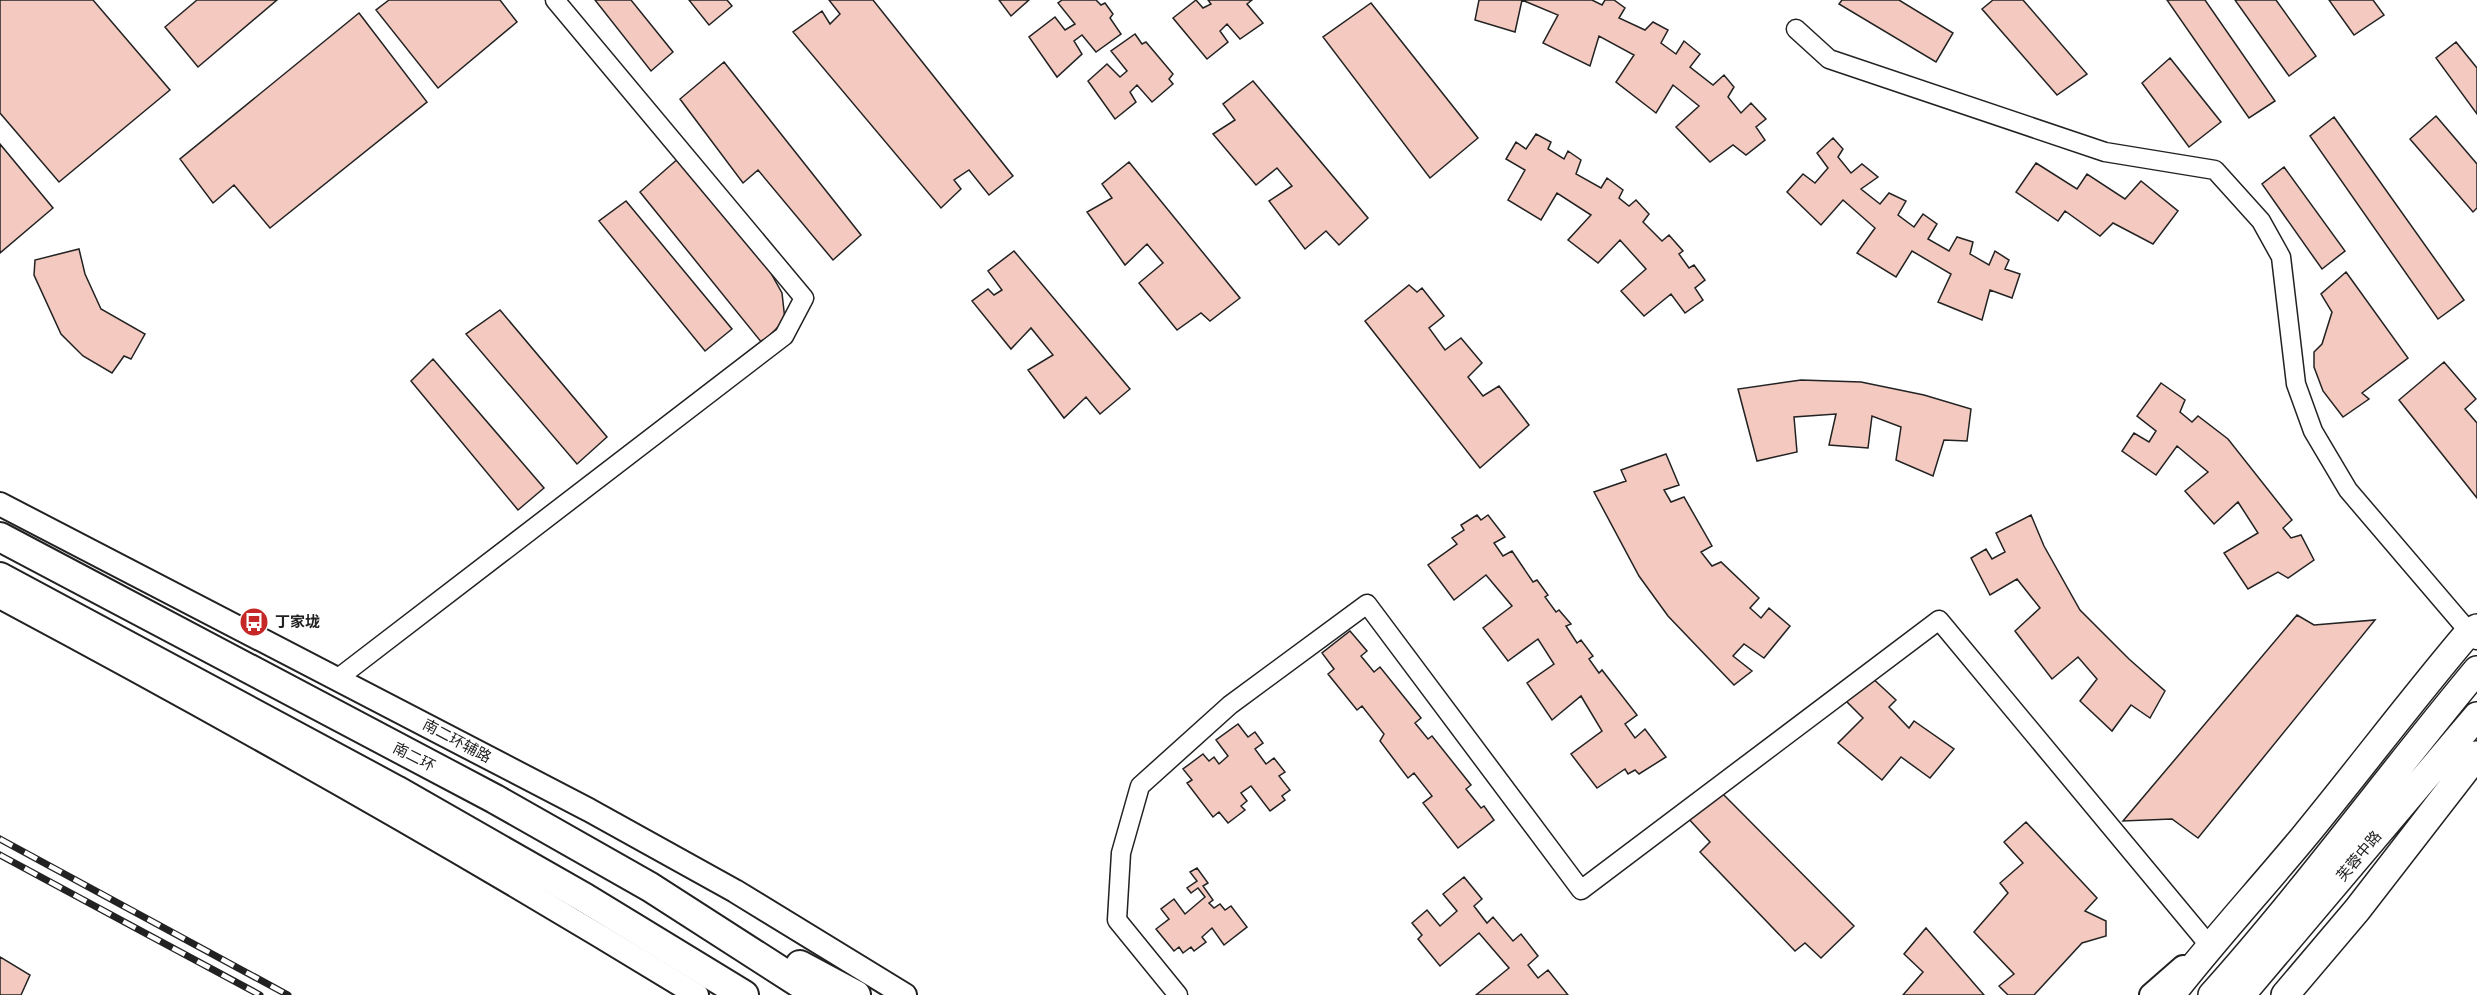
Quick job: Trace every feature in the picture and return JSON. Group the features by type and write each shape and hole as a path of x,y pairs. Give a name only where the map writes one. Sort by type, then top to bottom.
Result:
{"highway":[{"name":"南二环","path":"0,537 495,799 650,887 818,995"},
{"path":"0,577 406,796 585,898 744,995"},
{"path":"650,887 856,995"}],"main road":[{"path":"2171,995 2209,945 2270,878 2475,631"},
{"path":"2326,879 2383,785 2477,670"},
{"name":"芙蓉中路","path":"2212,995 2326,879 2477,716"},
{"path":"2286,995 2357,910 2477,755"},
{"name":"芙蓉中路","path":"2241,995 2326,879"}],"street":[{"path":"338,679 784,336 804,298 555,0"},
{"path":"1796,29 1829,59 1851,67 2105,152 2215,170 2261,221 2281,257 2296,384 2313,431 2348,490 2475,631"},
{"name":"南二环辅路","path":"0,504 589,810 725,885 905,995"},
{"path":"0,597 148,676 332,780 584,925 697,995"},
{"path":"1178,995 1117,920 1121,853 1140,786 1230,705 1367,604 1581,890 1939,620 2209,945 2151,995"}],"building":[{"path":"0,0 93,0 170,90 59,182 0,113"},
{"path":"197,0 277,0 198,67 165,27"},
{"path":"389,0 500,0 517,22 438,88 376,10"},
{"path":"595,0 631,0 673,52 651,71"},
{"path":"689,0 727,0 732,6 709,25"},
{"path":"829,0 873,0 1013,176 989,195 969,170 954,180 961,189 941,208 793,32 822,11 830,24 840,14"},
{"path":"999,0 1029,0 1011,16"},
{"path":"1062,0 1096,0 1101,5 1105,3 1113,14 1110,18 1121,34 1096,52 1082,35 1074,41 1082,54 1057,77 1029,37 1055,17 1065,30 1075,24 1058,3"},
{"path":"1196,0 1203,8 1211,4 1208,0 1252,0 1247,4 1263,23 1240,39 1227,24 1220,31 1228,42 1207,59 1173,18"},
{"path":"1479,0 1522,0 1515,32 1475,20"},
{"path":"1522,0 1592,0 1602,5 1605,0 1614,0 1625,8 1619,18 1645,30 1653,22 1668,30 1661,43 1676,54 1684,41 1700,54 1690,67 1713,85 1724,75 1734,87 1728,97 1741,113 1751,103 1766,119 1756,127 1765,140 1746,155 1733,145 1710,162 1676,127 1699,106 1673,85 1656,113 1616,82 1634,55 1599,36 1590,66 1543,43 1558,15"},
{"path":"1842,0 1899,0 1953,33 1936,62 1839,4"},
{"path":"1993,0 2023,0 2087,74 2057,95 1982,9"},
{"path":"2167,0 2205,0 2275,101 2249,118"},
{"path":"2235,0 2276,0 2316,56 2289,76"},
{"path":"2329,0 2373,0 2384,15 2354,35"},
{"path":"1371,3 1478,138 1430,178 1323,37"},
{"path":"359,13 427,102 270,228 234,185 213,203 180,159"},
{"path":"1135,34 1142,44 1146,42 1173,74 1169,79 1173,84 1152,102 1137,85 1130,92 1136,102 1115,119 1088,81 1107,64 1120,77 1127,71 1111,51"},
{"path":"2456,42 2477,68 2477,114 2436,58"},
{"path":"2170,58 2221,122 2189,147 2142,83"},
{"path":"724,62 861,235 833,260 758,170 743,183 680,99"},
{"path":"1253,81 1368,218 1339,245 1326,231 1305,249 1269,201 1292,186 1277,168 1256,185 1213,134 1235,120 1223,104"},
{"path":"2436,116 2477,164 2477,208 2473,212 2410,139"},
{"path":"2334,117 2464,300 2438,319 2310,136"},
{"path":"1536,134 1551,142 1548,149 1564,159 1568,151 1581,160 1576,174 1601,188 1607,178 1623,190 1619,198 1629,206 1636,200 1649,214 1643,222 1662,241 1669,235 1683,251 1679,254 1689,268 1694,265 1705,280 1695,288 1703,300 1685,313 1671,294 1644,316 1621,291 1646,269 1620,240 1598,263 1568,240 1591,215 1557,193 1541,220 1508,200 1525,170 1506,159 1516,142 1526,149"},
{"path":"1833,138 1843,149 1838,157 1851,173 1862,164 1878,177 1861,189 1880,204 1889,193 1906,201 1898,215 1914,227 1923,214 1937,224 1928,239 1949,251 1957,237 1973,242 1970,254 1989,265 1995,251 2009,260 2005,269 2020,274 2012,298 1990,290 1982,320 1938,302 1951,274 1912,251 1896,277 1857,253 1875,228 1843,200 1821,225 1787,192 1803,174 1815,183 1828,168 1817,153"},
{"path":"0,144 53,208 0,253"},
{"path":"680,157 763,259 782,293 785,320 762,343 640,192"},
{"path":"1129,162 1240,298 1210,321 1201,313 1177,330 1139,283 1163,263 1147,244 1125,265 1087,212 1112,198 1102,184"},
{"path":"2036,163 2077,189 2087,174 2125,199 2141,181 2178,211 2153,244 2113,223 2100,236 2065,211 2058,221 2016,192"},
{"path":"2284,167 2345,251 2322,269 2262,184"},
{"path":"626,201 732,329 705,351 599,221"},
{"path":"79,249 85,274 101,309 145,334 131,359 124,356 112,373 83,356 61,334 34,275 35,260"},
{"path":"1014,251 1130,389 1100,414 1086,397 1064,418 1028,370 1053,355 1031,328 1011,349 972,301 988,289 994,295 1002,290 988,271"},
{"path":"2346,272 2408,358 2362,393 2369,399 2343,417 2323,391 2314,367 2314,352 2322,344 2332,312 2321,294"},
{"path":"1409,285 1417,292 1422,288 1444,316 1429,328 1445,350 1461,338 1482,363 1468,377 1483,396 1499,386 1529,425 1480,468 1365,321"},
{"path":"500,310 607,437 577,464 466,334"},
{"path":"433,359 544,488 518,510 411,381"},
{"path":"2444,362 2476,399 2465,409 2477,423 2477,498 2399,400"},
{"path":"1801,380 1861,382 1924,395 1971,409 1967,441 1944,440 1933,476 1896,460 1901,427 1872,416 1868,448 1829,445 1836,414 1794,417 1797,452 1757,461 1738,389"},
{"path":"2161,383 2185,400 2180,412 2192,422 2198,416 2228,439 2292,520 2283,528 2291,538 2301,535 2314,560 2288,578 2278,572 2248,589 2224,553 2258,533 2238,502 2214,524 2185,491 2208,472 2177,446 2156,475 2122,451 2134,433 2149,442 2156,431 2137,416"},
{"path":"1666,454 1679,485 1664,490 1671,502 1684,497 1712,546 1701,552 1712,566 1721,562 1759,598 1750,608 1761,618 1769,608 1790,626 1764,658 1744,644 1733,656 1752,671 1734,685 1668,616 1639,576 1594,492 1626,481 1621,470"},
{"path":"1477,515 1481,520 1488,515 1505,537 1494,543 1503,556 1512,551 1533,582 1537,580 1548,595 1545,597 1556,612 1559,610 1571,624 1566,626 1577,643 1581,640 1593,656 1589,659 1599,673 1602,670 1637,715 1625,724 1635,738 1645,729 1666,757 1639,774 1635,770 1628,774 1625,769 1597,788 1571,754 1602,731 1581,696 1552,720 1527,683 1554,664 1538,639 1508,661 1483,628 1512,606 1486,575 1454,600 1428,565 1457,544 1452,538 1464,530 1461,525"},
{"path":"2031,515 2044,546 2080,610 2165,691 2150,718 2131,705 2112,731 2080,701 2097,679 2078,657 2052,679 2015,631 2040,608 2017,579 1990,595 1971,558 1986,549 1992,559 2005,552 1996,533"},
{"path":"2297,615 2314,625 2375,620 2198,838 2172,819 2123,821"},
{"path":"1350,631 1367,651 1361,656 1374,672 1380,667 1421,718 1415,723 1428,739 1432,736 1471,785 1466,789 1481,808 1484,806 1494,820 1458,848 1423,803 1432,796 1414,773 1408,778 1380,741 1384,734 1362,706 1357,710 1328,674 1334,669 1322,653"},
{"path":"1869,675 1896,700 1889,707 1909,728 1914,721 1954,749 1930,778 1901,757 1882,780 1838,743 1863,718 1844,699"},
{"path":"1238,724 1248,737 1255,732 1263,743 1255,749 1266,764 1274,758 1285,772 1279,776 1290,790 1282,796 1285,800 1270,811 1251,786 1241,793 1247,801 1241,806 1245,810 1228,823 1219,812 1213,817 1187,783 1192,780 1183,769 1203,754 1209,761 1214,757 1219,764 1228,756 1216,740"},
{"path":"1717,788 1854,926 1821,958 1805,943 1795,951 1700,852 1710,842 1687,817"},
{"path":"2026,822 2097,898 2085,911 2106,921 2106,936 2082,943 2034,995 2008,995 1999,986 2014,974 1974,932 2008,893 2000,883 2023,863 2004,842"},
{"path":"1197,868 1208,883 1203,886 1213,900 1209,903 1214,908 1220,904 1225,910 1231,906 1247,927 1224,945 1212,928 1202,937 1206,942 1194,951 1191,947 1183,953 1179,947 1174,951 1156,929 1169,919 1161,909 1174,899 1185,914 1205,897 1198,888 1191,893 1187,888 1197,881 1190,872"},
{"path":"1464,877 1482,899 1474,906 1487,923 1493,917 1513,941 1521,934 1538,956 1528,965 1538,978 1548,970 1568,995 1476,995 1509,968 1479,933 1440,966 1418,939 1422,935 1412,923 1427,910 1440,926 1457,911 1443,894"},
{"path":"1926,928 1984,995 1903,995 1923,972 1904,954"},
{"path":"0,957 30,975 21,995 0,995"}],"railway":[{"path":"0,839 288,995"},
{"path":"0,855 260,995"}],"place":[{"name":"丁家垅","path":"254,622"}]}
